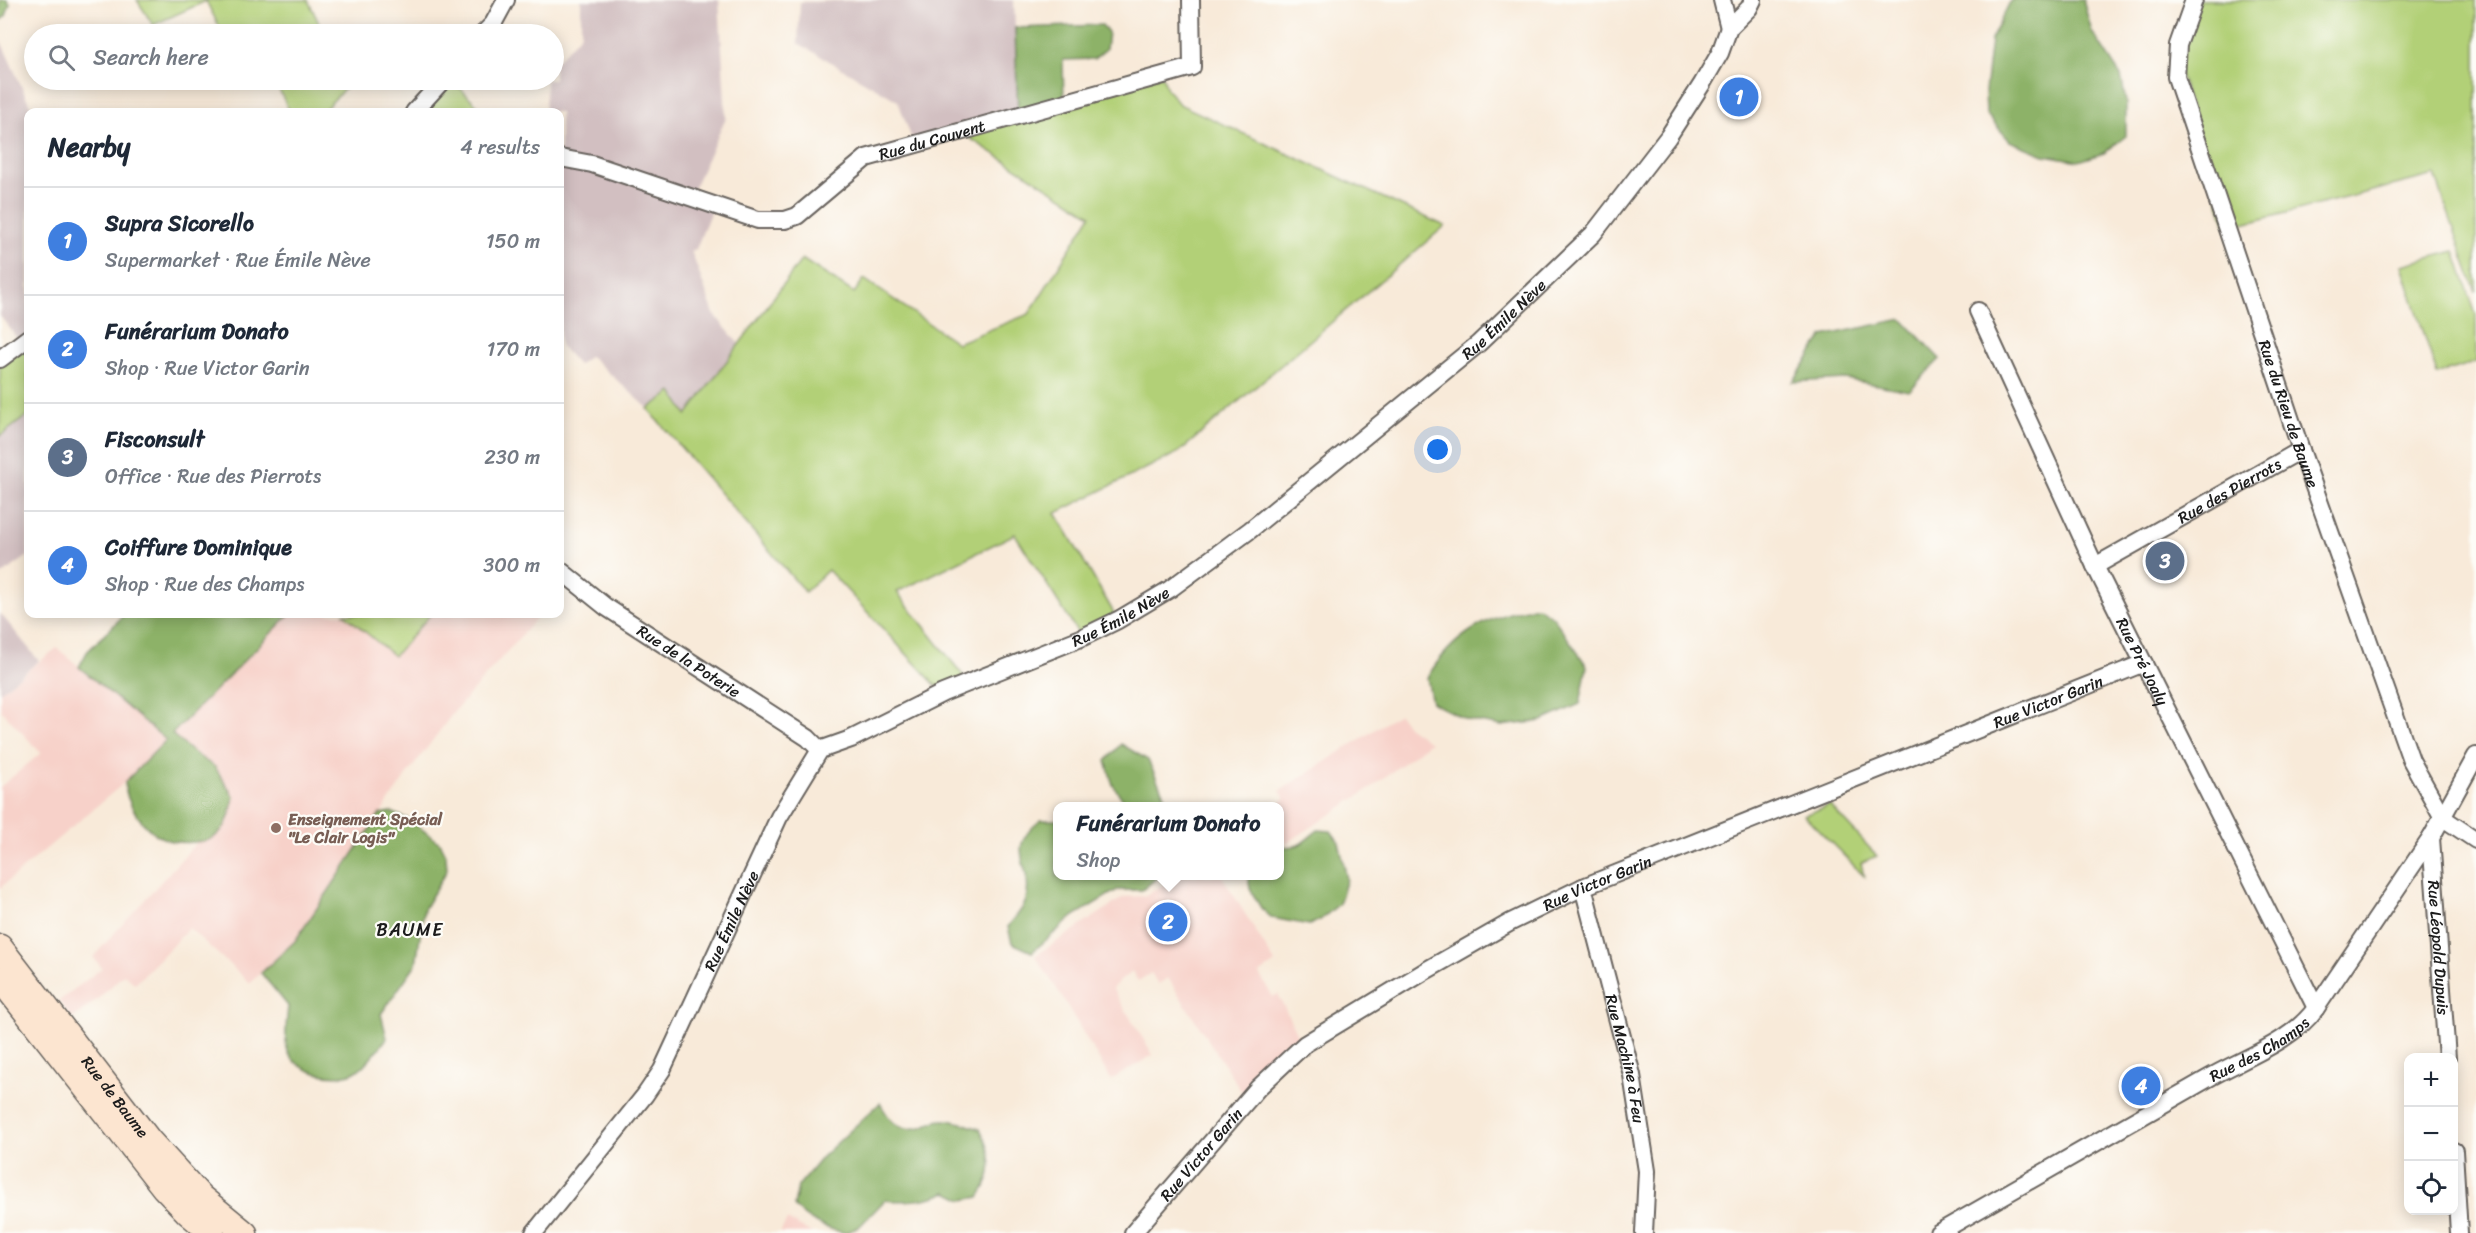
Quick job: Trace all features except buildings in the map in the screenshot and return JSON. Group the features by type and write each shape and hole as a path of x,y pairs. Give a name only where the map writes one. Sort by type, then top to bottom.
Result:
{"main road":[{"name":"Rue de Baume","path":"0,947 149,1140 201,1197 244,1233"},
{"name":"Rue de Baume","path":"0,979 164,1188 188,1214 212,1233"}],"street":[{"path":"493,24 506,0"},
{"name":"Rue du Couvent","path":"564,159 592,164 758,220 785,220 797,216 866,158 1192,67 1191,0"},
{"path":"1722,0 1729,28"},
{"name":"Rue Émile Nève","path":"534,1233 645,1095 662,1070 779,818 820,750 851,739 943,693 1081,638 1118,620 1170,589 1250,530 1478,344 1593,234 1652,159 1683,115 1720,53 1729,28 1749,8 1753,0"},
{"name":"Rue du Rieu de Baume","path":"2194,0 2178,45 2176,77 2301,450 2411,760 2443,818"},
{"path":"418,108 434,90"},
{"name":"Rue Pré Joaly","path":"1978,311 2095,566 2316,1008"},
{"path":"0,359 24,341"},
{"name":"Rue des Pierrots","path":"2095,566 2301,450"},
{"name":"Rue de la Poterie","path":"564,573 606,607 808,738 820,750"},
{"name":"Rue Victor Garin","path":"1133,1233 1258,1088 1305,1044 1502,927 1536,908 1583,887 2144,663"},
{"name":"Rue des Champs","path":"1938,1233 2279,1040 2299,1026 2316,1008 2431,838 2476,756"},
{"path":"2443,818 2476,840"},
{"name":"Rue Léopold Dupuis","path":"2431,838 2447,1053"},
{"name":"Rue Machine à Feu","path":"1583,887 1632,1075 1647,1171 1644,1233"},
{"path":"2455,1161 2459,1233"}],"shaded area":[{"path":"581,0 719,0 726,118 690,196 713,205 696,249 691,251 714,314 739,344 687,416 672,393 648,408 590,356 578,365 564,349 564,108 545,108 546,90 564,90 564,53 581,34"},
{"path":"1014,0 1018,115 914,145 898,101 798,43 800,2"},
{"path":"0,39 31,108 24,108 24,341 21,343 0,316"},
{"path":"24,418 24,559 0,576 0,436"},
{"path":"0,613 39,661 0,692"},
{"name":"Enseignement Spécial \"Le Clair Logis\"","path":"286,618 536,618 453,713 406,776 295,941 250,983 189,928 135,984 124,974 72,1019 59,1001 102,968 93,957 197,842 125,782 0,888 0,787 41,753 0,709 0,692 57,648 167,740"},
{"path":"1399,714 1407,726 1430,742 1371,788 1287,843 1284,838 1284,802 1280,802 1285,799 1280,791"},
{"path":"1169,880 1224,880 1275,963 1259,974 1273,997 1278,994 1298,1037 1242,1092 1168,978 1158,984 1151,973 1138,981 1132,971 1112,988 1153,1055 1111,1080 1035,956 1124,897 1146,896"},
{"path":"787,1220 810,1232 812,1233 780,1233"}],"green space":[{"path":"0,0 7,0 10,4 6,16 0,21"},
{"path":"137,0 308,0 319,24 218,24 206,1 152,24"},
{"path":"2011,0 2083,0 2092,32 2121,76 2126,102 2126,136 2104,153 2079,161 2044,155 2010,141 1986,114 1985,91 1991,40"},
{"path":"2194,0 2476,0 2476,292 2435,175 2227,228 2176,61"},
{"path":"1102,25 1108,32 1106,49 1094,59 1063,60 1064,103 1018,115 1015,28"},
{"path":"1162,75 1167,89 1179,104 1445,226 1179,452 1056,513 1118,620 1081,638 1015,534 897,592 969,683 943,693 828,570 805,592 648,409 672,392 687,415 802,259 854,293 864,279 957,343 1029,314 1091,215 960,132"},
{"path":"279,90 343,90 326,108 288,108"},
{"path":"434,90 462,90 480,108 418,108"},
{"path":"2455,251 2476,315 2476,362 2437,374 2402,265"},
{"path":"1902,319 1940,359 1909,391 1845,379 1793,382 1823,336"},
{"path":"24,341 24,418 0,436 0,359"},
{"path":"1538,607 1553,617 1587,666 1580,704 1542,721 1501,726 1468,720 1432,703 1427,678 1437,663 1460,638 1488,621 1520,610"},
{"path":"121,618 286,618 172,734 191,751 215,767 234,797 226,824 215,837 199,842 175,842 156,834 142,822 128,798 125,782 166,740 79,667 87,652"},
{"path":"349,618 427,618 394,656"},
{"path":"1121,744 1148,760 1167,802 1124,802 1113,785 1106,761"},
{"path":"1830,805 1877,856 1861,863 1864,876 1804,815"},
{"path":"391,812 410,820 441,844 446,856 447,870 424,909 416,964 381,1014 387,1038 368,1061 355,1072 337,1076 315,1073 305,1069 291,1056 286,1038 288,1006 261,973 295,941 380,814"},
{"path":"1041,820 1053,820 1053,880 1154,880 1142,890 1117,890 1074,916 1032,952 1012,943 1008,927 1026,900 1028,887 1021,849 1029,831"},
{"path":"1318,830 1331,831 1339,842 1347,879 1339,904 1320,920 1309,925 1272,918 1261,908 1250,889 1249,880 1284,880 1284,847 1297,845"},
{"path":"880,1103 891,1120 901,1127 921,1127 948,1120 980,1129 988,1146 991,1163 988,1180 979,1197 963,1200 947,1192 916,1200 885,1200 859,1227 846,1233 818,1224 799,1212 794,1206 798,1186 822,1157"}],"place":[{"name":"Supra Sicorello","path":"1739,97"},
{"name":"Fisconsult","path":"2165,561"},
{"name":"Enseignement Spécial \"Le Clair Logis\"","path":"276,828"},
{"name":"Funérarium Donato","path":"1168,922"},
{"name":"Coiffure Dominique","path":"2141,1086"}],"district":[{"name":"BAUME","path":"410,930"}]}
